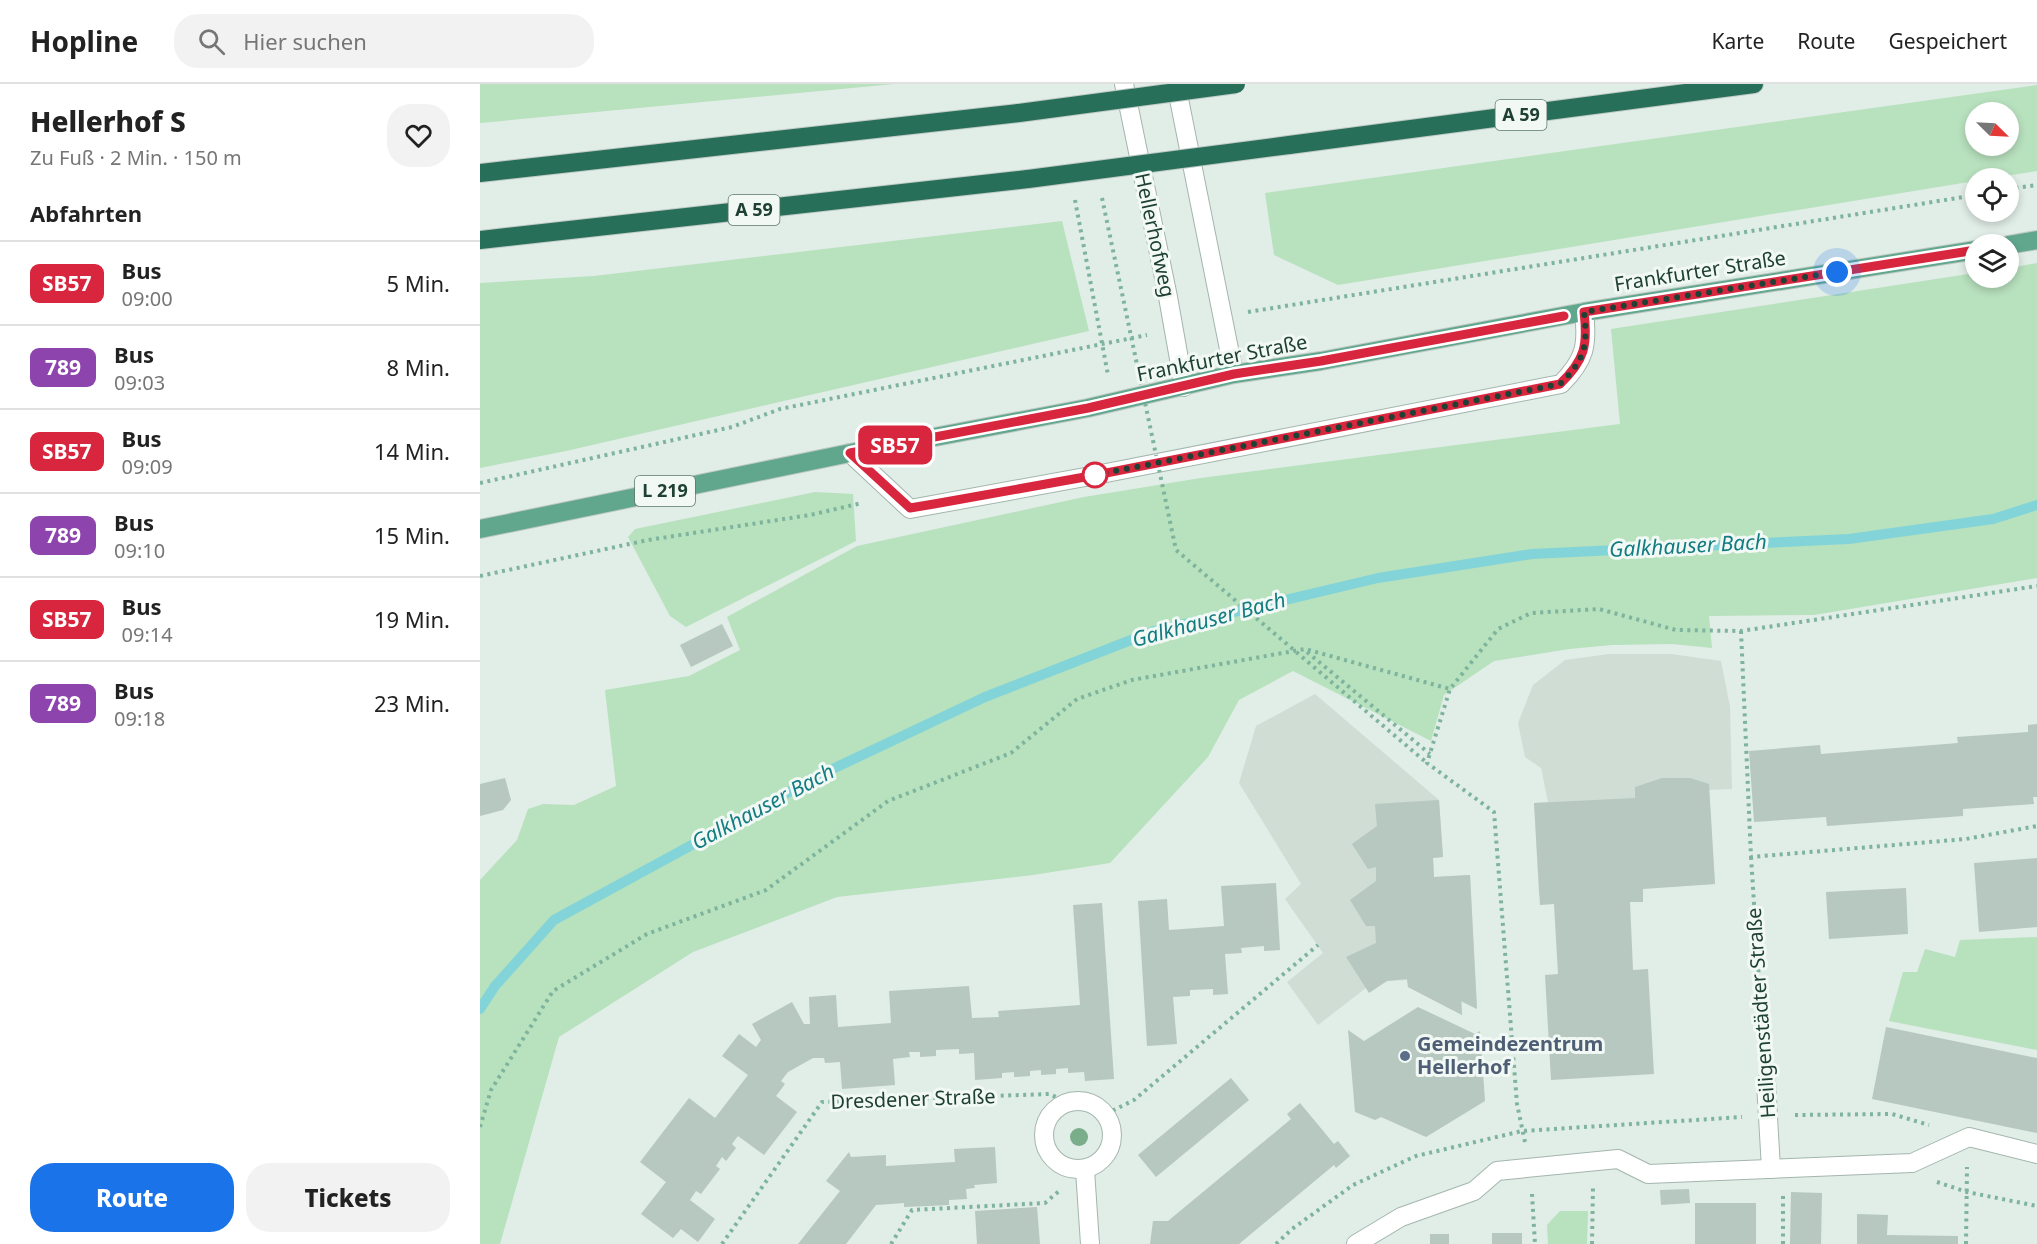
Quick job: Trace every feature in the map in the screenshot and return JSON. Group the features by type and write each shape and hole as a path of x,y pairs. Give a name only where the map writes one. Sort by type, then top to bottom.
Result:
{"highway":[{"path":"480,173 1019,113 1236,84"},
{"name":"A 59","path":"480,240 1028,179 1754,84"}],"main road":[{"path":"2019,243 2037,240"},
{"name":"Frankfurter Straße","path":"480,530 850,453 1184,387 1234,374 1321,361 1584,312 1965,252"}],"street":[{"name":"Hellerhofweg","path":"1124,84 1184,387"},
{"path":"1176,84 1234,374"},
{"path":"850,453 910,508 1096,475 1560,384 1577,368 1584,349 1587,335 1584,312"},
{"name":"Heiligenstädter Straße","path":"1766,1082 1777,1169"},
{"path":"1067,1102 1087,1102 1106,1114 1113,1138 1101,1161 1084,1170 1065,1168 1050,1157 1044,1137 1048,1116 1067,1102"},
{"path":"1356,1244 1401,1217 1474,1191 1497,1171 1618,1159 1648,1174 1912,1163 1969,1137 2037,1155"},
{"path":"1084,1170 1090,1244"}],"path":[{"path":"2019,187 2037,185"},
{"path":"1100,189 1176,550 1427,763 1494,812 1517,1104 1529,1167 1535,1244"},
{"path":"1073,190 1101,343"},
{"path":"1223,317 1965,197"},
{"path":"480,483 732,427 780,409 1174,330"},
{"path":"480,576 648,540 810,515 896,496"},
{"path":"1427,763 1450,689 1497,628 1531,613 1599,609 1676,630 1741,631 2037,586"},
{"name":"Heiligenstädter Straße","path":"1741,631 1751,857 1766,1082"},
{"path":"1305,650 1430,754"},
{"path":"480,1127 491,1090 552,991 647,934 766,890 888,801 1011,753 1077,699 1132,680 1305,650 1450,689"},
{"path":"1751,857 1966,839 2037,826"},
{"path":"1106,1114 1134,1100 1318,945"},
{"name":"Dresdener Straße","path":"722,1244 822,1102 1049,1094 1067,1102"},
{"path":"1966,1244 1969,1137"},
{"path":"1592,1244 1594,1162"},
{"path":"1777,1169 1783,1244"},
{"path":"891,1244 912,1210 1045,1203 1084,1170"},
{"path":"1936,1182 1966,1192 2037,1206"}],"shaded area":[{"path":"1609,654 1671,654 1721,661 1730,707 1732,789 1709,790 1715,884 1539,895 1534,803 1548,802 1541,768 1525,757 1518,723 1533,685 1565,660"},
{"path":"1315,694 1439,800 1443,857 1433,858 1434,877 1470,875 1477,1009 1462,1002 1462,1015 1408,987 1407,980 1387,981 1366,988 1318,1025 1287,982 1323,953 1285,899 1301,884 1239,783 1256,726"}],"green space":[{"path":"480,84 894,84 480,123"},
{"path":"2037,85 2037,171 2019,174 2019,168 1965,168 1965,183 1338,285 1274,255 1265,193"},
{"path":"1062,221 1089,331 566,451 480,468 480,283 594,276"},
{"path":"2037,263 2037,578 1814,615 1709,616 1712,648 1672,644 1612,645 1569,649 1494,661 1444,695 1431,741 1293,671 1239,700 1208,757 1110,863 1033,875 837,897 693,952 559,1037 500,1244 480,1244 480,880 517,840 528,809 543,804 574,805 616,786 605,690 689,676 740,650 727,617 857,546 1084,497 1201,478 1620,424 1611,329 1965,275 1965,288 2019,288 2019,266"},
{"path":"815,492 853,494 856,541 686,627 670,616 628,537 635,529"},
{"path":"2037,937 2037,1050 1889,1021 1903,972 1917,972 1925,949 1955,957 1960,940"},
{"path":"1560,1211 1588,1211 1587,1244 1548,1244 1547,1225"}],"building":[{"path":"722,624 733,646 691,667 680,645"},
{"path":"2037,724 2037,797 2033,797 2034,804 1963,809 1963,816 1827,826 1826,817 1754,822 1749,751 1820,745 1821,754 1958,743 1957,737 2028,732 2028,725"},
{"path":"505,778 511,800 503,810 480,816 480,784"},
{"path":"1662,778 1690,778 1709,784 1715,884 1643,889 1643,902 1630,902 1633,970 1648,969 1654,1074 1551,1080 1545,975 1558,974 1554,904 1540,905 1534,803 1635,798 1635,787"},
{"path":"1439,800 1443,857 1433,858 1434,877 1470,875 1477,1009 1461,1001 1462,1015 1408,987 1407,979 1387,981 1369,993 1346,957 1376,943 1375,926 1366,926 1350,900 1376,881 1376,867 1368,869 1352,844 1377,826 1375,804"},
{"path":"2037,858 2037,927 1979,932 1974,863"},
{"path":"1276,883 1280,950 1264,951 1264,946 1241,948 1242,953 1225,954 1228,994 1213,995 1213,989 1190,990 1190,996 1173,997 1177,1044 1147,1046 1138,901 1167,899 1169,930 1224,926 1221,886"},
{"path":"1906,888 1908,934 1829,939 1826,892"},
{"path":"1102,903 1114,1079 1085,1081 1084,1072 1068,1073 1068,1068 1056,1069 1056,1074 1041,1075 1041,1070 1030,1071 1030,1076 1014,1077 1014,1072 1002,1073 1002,1078 975,1080 974,1053 959,1054 959,1049 936,1050 936,1056 920,1057 920,1052 909,1052 910,1057 893,1059 895,1085 842,1089 840,1062 825,1063 824,1058 813,1058 788,1072 781,1081 785,1084 776,1096 797,1112 764,1155 738,1136 732,1144 736,1148 726,1161 722,1157 716,1166 720,1169 701,1194 696,1191 690,1200 715,1219 698,1242 681,1229 673,1238 641,1214 666,1182 640,1162 689,1098 715,1118 748,1075 722,1056 739,1034 756,1047 761,1040 752,1024 792,1002 804,1024 810,1024 809,997 836,995 838,1027 891,1023 889,991 969,986 972,1018 999,1017 998,1011 1080,1005 1073,905"},
{"name":"Gemeindezentrum Hellerhof","path":"1418,1007 1475,1034 1480,1031 1485,1101 1426,1137 1381,1117 1375,1120 1355,1112 1348,1030 1364,1041"},
{"path":"1886,1027 2037,1058 2037,1133 1872,1099"},
{"path":"1231,1078 1249,1100 1156,1177 1138,1155"},
{"path":"1300,1103 1334,1144 1338,1141 1350,1156 1336,1168 1334,1165 1239,1244 1150,1244 1153,1221 1168,1221 1291,1119 1287,1114"},
{"path":"995,1147 997,1183 974,1185 975,1188 966,1189 967,1199 949,1200 949,1205 904,1207 904,1203 876,1205 846,1244 798,1244 840,1191 826,1181 849,1152 851,1157 886,1155 886,1166 955,1162 954,1149"},
{"path":"1689,1189 1690,1203 1661,1205 1660,1190"},
{"path":"1791,1192 1822,1193 1821,1244 1790,1244"},
{"path":"1695,1203 1756,1203 1756,1244 1695,1244"},
{"path":"1037,1207 1040,1244 977,1244 975,1211"},
{"path":"1857,1214 1888,1215 1887,1235 1958,1236 1958,1244 1857,1244"},
{"path":"1492,1233 1522,1233 1522,1244 1492,1244"},
{"path":"1430,1234 1449,1234 1449,1244 1430,1244"}],"waterway":[{"name":"Galkhauser Bach","path":"480,1009 495,986 554,920 822,774 985,697 1154,631 1378,578 1532,554 1849,539 1993,519 2037,505"}],"bus line":[{"name":"SB57","path":"1564,316 1321,361 1234,374 1088,408 850,453 910,508 1096,475 1560,384 1577,368 1584,349 1587,335 1584,312 1965,252"}],"place":[{"name":"Gemeindezentrum Hellerhof","path":"1405,1056"}],"route":[{"path":"1095,475 1560,384 1577,368 1584,349 1587,335 1584,312 1837,272"}]}
